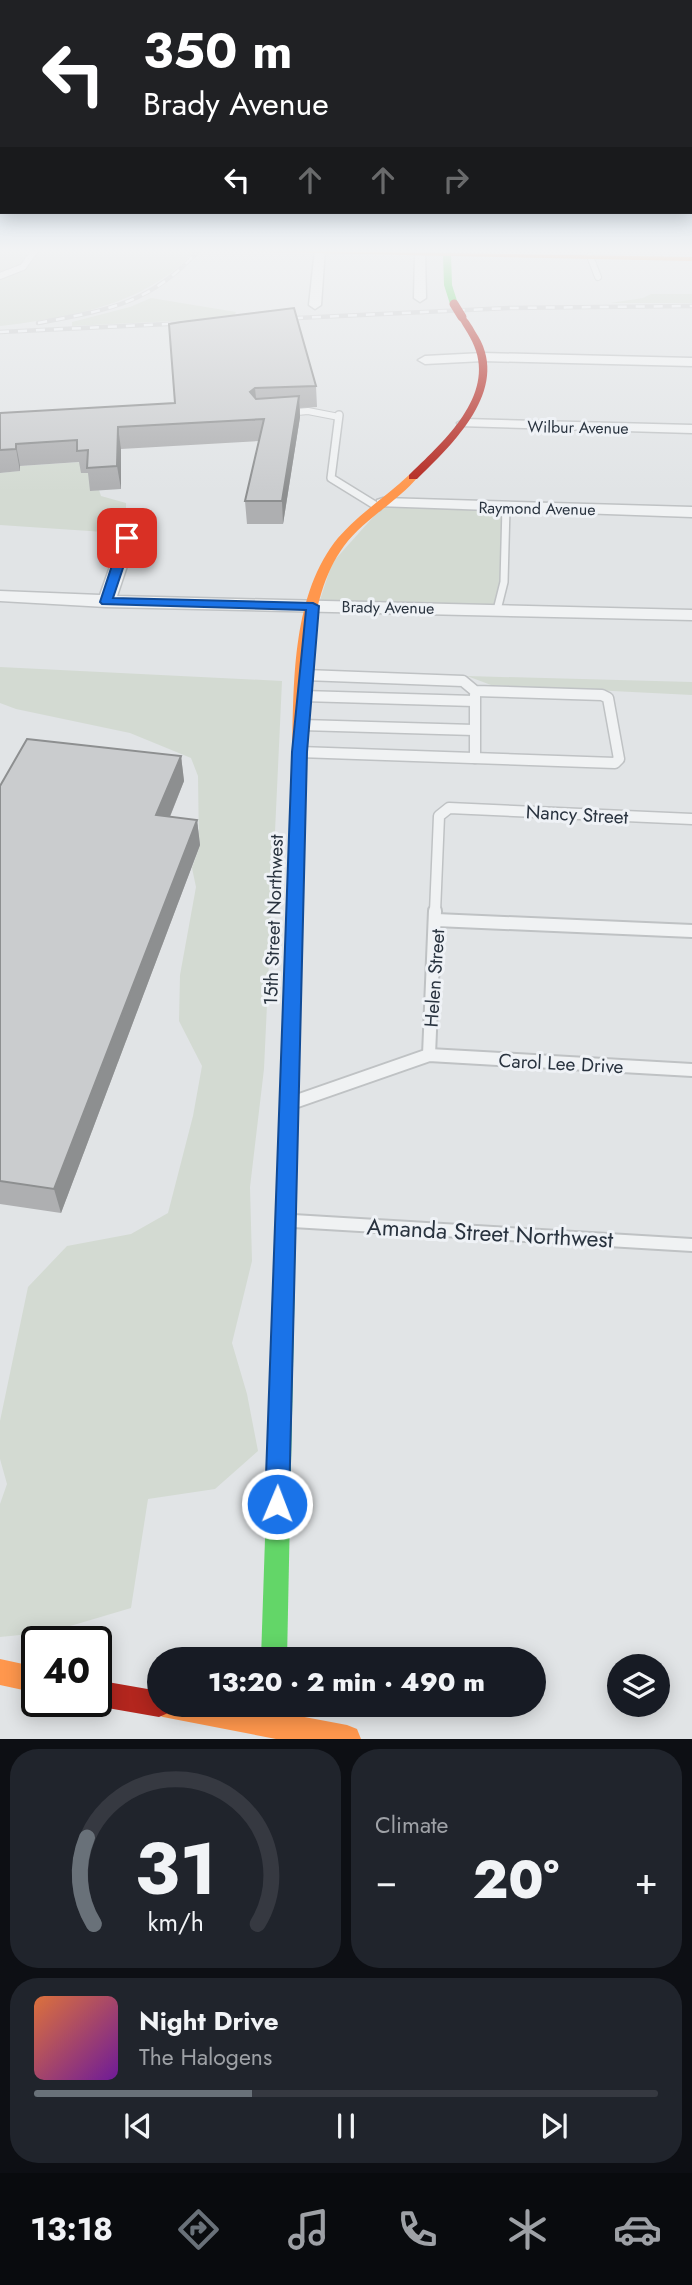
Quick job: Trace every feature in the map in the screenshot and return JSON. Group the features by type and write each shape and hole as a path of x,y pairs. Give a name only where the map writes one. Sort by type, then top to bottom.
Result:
{"street":[{"path":"468,330 483,357"},
{"path":"425,360 483,357 692,362"},
{"name":"15th Street Northwest","path":"274,1647 299,752 313,606 327,562 338,546 444,447 464,423 477,396 483,357"},
{"name":"Wilbur Avenue","path":"464,423 692,429"},
{"name":"Raymond Avenue","path":"381,505 692,512"},
{"path":"106,602 133,524"},
{"name":"Brady Avenue","path":"0,596 272,608 313,606 692,614"},
{"path":"0,1672 21,1677"},
{"path":"112,1696 147,1702"},
{"path":"214,1717 272,1731 347,1739"}],"lane":[{"path":"283,413 309,411 339,415 331,478 381,505"},
{"path":"496,610 504,582 506,507"},
{"path":"305,675 463,681 474,696 475,758"},
{"path":"299,752 615,763 619,759 608,698 602,695 303,696"},
{"path":"301,725 474,730"},
{"name":"Nancy Street","path":"436,920 439,816 449,808 692,819"},
{"name":"Helen Street","path":"288,1104 429,1055 436,920 692,931"},
{"name":"Carol Lee Drive","path":"429,1055 692,1070"},
{"name":"Amanda Street Northwest","path":"287,1221 692,1245"}],"shaded area":[{"path":"81,462 92,473 91,491 99,490 101,496 126,503 126,519 119,533 0,525 0,473 19,471 20,466"},
{"path":"384,505 501,510 501,582 493,608 319,603 332,563"},
{"path":"0,667 282,681 264,1069 250,1187 252,1261 232,1343 247,1394 258,1451 215,1489 148,1499 131,1608 70,1626 21,1626 21,1635 0,1637 0,1504 7,1484 0,1459 0,1421 28,1287 67,1246 131,1234 168,1213 193,1116 202,1066 179,1021 180,975 196,887 192,868 199,848 198,776 191,758 130,733 16,709 0,703"},
{"path":"467,676 692,682 692,695 491,685"}],"building":[{"path":"169,330 300,330 316,386 255,388 250,392 256,399 299,396 282,501 245,501 264,419 118,427 117,466 87,468 88,450 77,451 77,440 16,444 16,449 0,450 0,413 175,403"},
{"path":"27,739 181,756 156,815 197,820 54,1189 0,1181 0,786"}],"railway":[{"path":"0,332 39,330"}],"traffic: fast":[{"path":"274,1647 291,1028"}],"traffic: slow":[{"path":"299,755 305,646 309,618 325,567 346,537 413,477"},
{"path":"0,1672 21,1677"},
{"path":"231,1717 347,1739"}],"traffic: jam":[{"path":"413,477 463,423 480,390 482,355 470,330"},
{"path":"291,1028 299,755"},
{"path":"112,1696 147,1702"}],"route":[{"path":"127,538 106,602 272,608 313,606 299,752 277,1504"}]}
